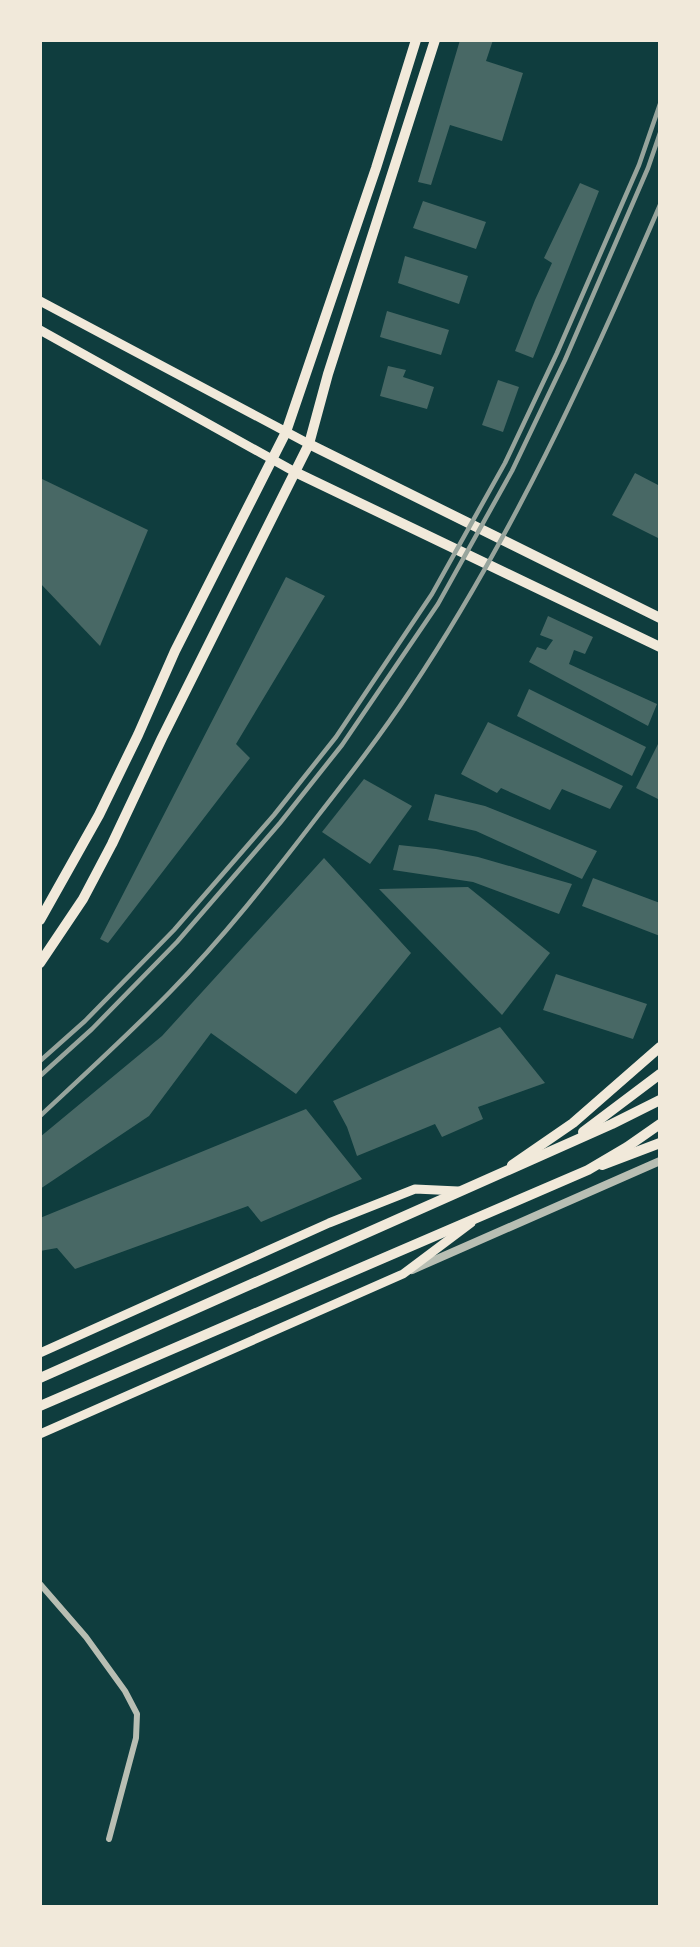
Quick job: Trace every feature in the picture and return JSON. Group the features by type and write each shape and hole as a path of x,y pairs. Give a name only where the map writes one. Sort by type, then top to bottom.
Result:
{"main road":[{"path":"40,920 99,815 225,551 286,432 376,168 416,40"},
{"path":"40,963 83,898 107,853 309,444 328,374 435,40"},
{"path":"40,301 348,465 660,618"},
{"path":"40,330 330,490 659,647"},
{"path":"500,1173 573,1123 660,1047"},
{"path":"568,1144 660,1074"},
{"path":"40,1378 568,1144 660,1100"},
{"path":"588,1170 660,1124"},
{"path":"40,1406 588,1170 660,1143"},
{"path":"40,1353 329,1223 415,1189 458,1191"},
{"path":"40,1434 403,1274 475,1220"}],"street":[{"path":"403,1274 660,1161"},
{"path":"40,1584 86,1637 125,1691 137,1714 136,1738 109,1839"}],"building":[{"path":"460,40 493,40 486,61 523,73 502,141 450,125 431,185 418,182"},
{"path":"580,183 599,191 533,358 515,351 552,263 544,258"},
{"path":"423,201 486,222 476,249 413,228"},
{"path":"405,256 468,276 459,304 398,283"},
{"path":"387,311 449,330 441,355 380,337"},
{"path":"388,366 406,370 403,377 434,387 427,409 380,396"},
{"path":"498,380 519,387 503,432 482,425"},
{"path":"635,473 660,486 660,539 612,515"},
{"path":"40,478 148,530 100,646 40,583"},
{"path":"286,577 325,596 236,744 250,758 108,943 100,939"},
{"path":"548,616 593,637 585,654 574,650 569,664 657,704 648,726 529,662 537,647 546,650 553,640 540,635"},
{"path":"529,689 646,747 632,776 517,716"},
{"path":"488,722 623,786 610,809 562,789 550,810 501,788 497,793 461,774"},
{"path":"658,744 660,745 660,800 636,788"},
{"path":"364,779 412,806 370,864 322,832"},
{"path":"435,794 485,806 597,851 582,879 476,831 428,820"},
{"path":"399,845 478,857 572,884 559,914 473,882 393,870"},
{"path":"324,858 411,953 296,1094 211,1033 149,1116 40,1189 40,1137 162,1036"},
{"path":"593,878 660,903 660,936 582,906"},
{"path":"468,887 550,953 502,1015 379,889"},
{"path":"556,974 647,1004 633,1039 543,1010"},
{"path":"500,1027 545,1083 478,1107 483,1119 442,1137 435,1124 357,1156 347,1127 333,1101"},
{"path":"306,1109 362,1179 261,1222 248,1206 75,1269 57,1248 40,1251 40,1218"}],"railway":[{"path":"40,1061 85,1021 174,930 274,815 336,737 432,594 505,463 557,353 639,165 660,104"},
{"path":"40,1076 92,1029 177,942 280,823 342,745 438,604 512,471 565,360 648,168 660,133"},
{"path":"40,1116 138,1024 209,950 282,862 353,771 399,707 447,634 515,515 576,392 660,205"}]}
